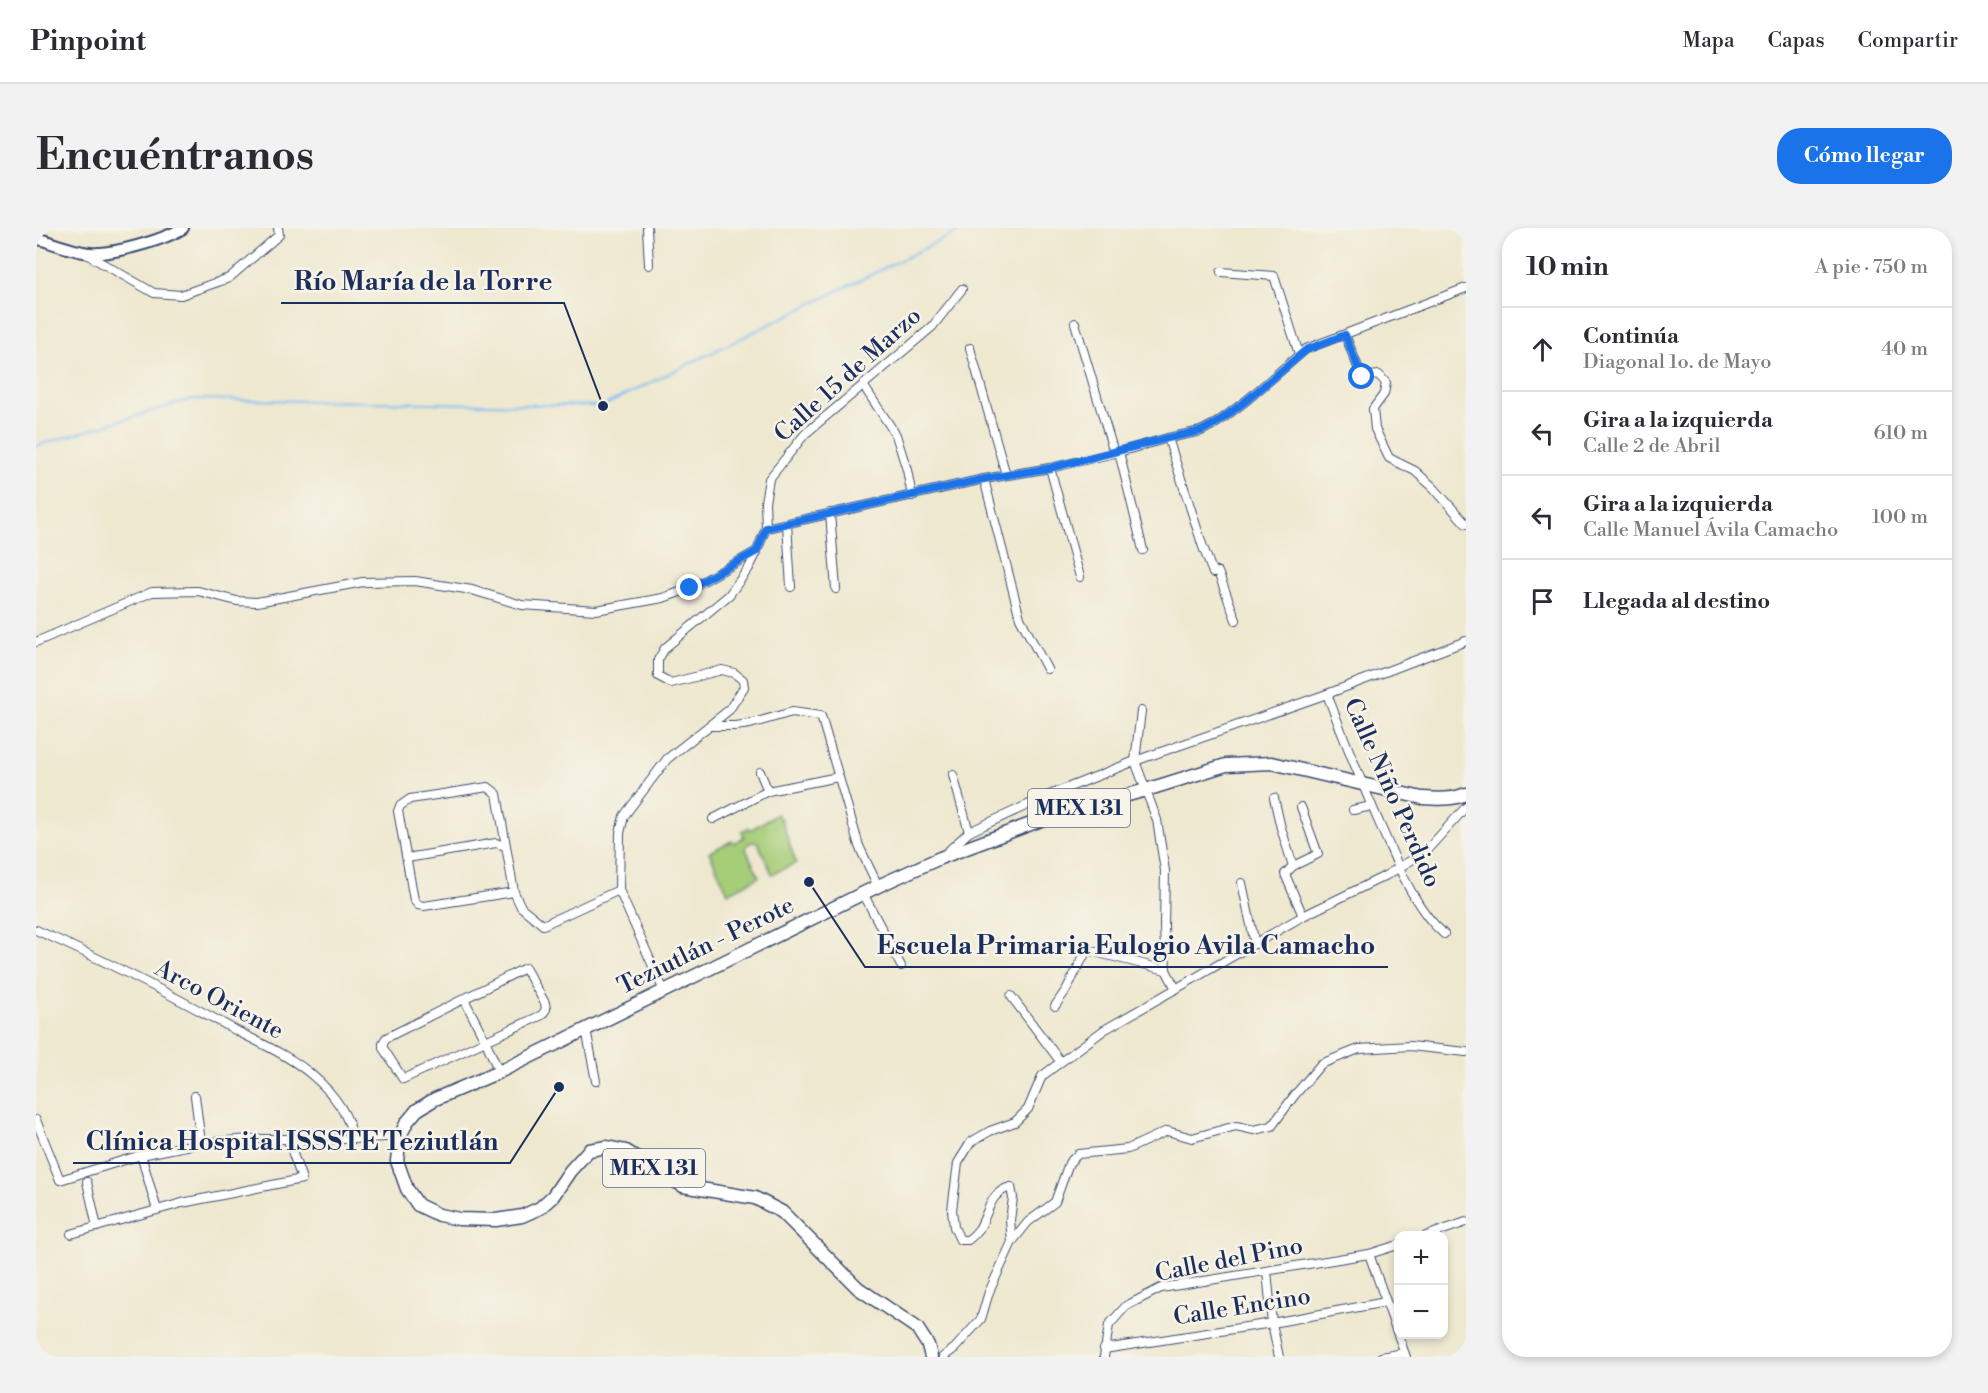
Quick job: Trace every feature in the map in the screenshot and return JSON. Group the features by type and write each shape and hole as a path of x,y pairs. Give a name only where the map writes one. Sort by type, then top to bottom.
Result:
{"main road":[{"path":"36,238 81,252 93,253 117,250 171,235 183,228"},
{"name":"Teziutlán - Perote","path":"400,1136 407,1122 417,1110 435,1099 499,1071 878,886 940,858 1052,816 1226,765 1259,762 1281,765 1422,798 1458,798 1466,794"},
{"name":"MEX 131","path":"400,1136 397,1161 407,1189 418,1205 439,1215 459,1219 496,1220 522,1216 540,1208 553,1196 581,1157 589,1150 607,1147 626,1151 683,1186 754,1198 782,1212 858,1288 917,1328 928,1345 931,1357"}],"street":[{"path":"81,252 154,292 181,295 229,278 279,235 278,228"},
{"path":"647,228 649,266"},
{"path":"1221,272 1274,276 1299,354"},
{"path":"664,991 619,890 621,832 624,816 667,759 729,710 744,687 743,680 734,673 722,670 671,683 658,676 658,660 665,648 729,595 749,568 766,528 984,479 1050,468 1201,431 1218,422 1247,400 1306,350 1466,288"},
{"name":"Calle 15 de Marzo","path":"766,528 765,502 769,478 805,434 932,327 962,289"},
{"path":"1075,323 1117,452 1143,550"},
{"path":"1345,335 1362,377 1379,375 1386,383 1384,394 1373,409 1375,429 1389,458 1415,471 1427,481 1466,524"},
{"path":"970,348 1006,475"},
{"path":"864,385 896,435 912,496"},
{"path":"1168,438 1203,548 1213,573 1218,572 1236,621"},
{"path":"1050,468 1080,577"},
{"path":"984,479 1020,618 1047,669"},
{"path":"830,513 836,589"},
{"path":"787,524 791,587"},
{"path":"36,642 152,592 198,591 237,601 257,602 363,582 415,581 472,590 522,605 596,610 663,598 690,588 757,551"},
{"path":"940,858 969,832 1047,796 1135,761 1327,694 1466,641"},
{"name":"Calle Niño Perdido","path":"1327,694 1362,784 1399,867 1432,924 1444,934"},
{"path":"1141,711 1135,761 1158,820 1165,871 1166,970 1176,988"},
{"path":"709,726 750,724 792,712 821,716 860,846 878,886"},
{"path":"760,772 768,791"},
{"path":"952,775 969,832"},
{"path":"713,819 768,791 838,777"},
{"path":"514,892 418,905 414,900 399,806 410,799 488,787 496,794 514,892 521,907 543,925 619,890"},
{"path":"1274,798 1293,866"},
{"path":"1353,810 1372,806"},
{"path":"1300,807 1318,854 1293,866 1285,874 1303,916"},
{"path":"1012,1242 1011,1187 997,1193 978,1231 968,1240 960,1240 954,1227 952,1210 958,1163 970,1142 990,1131 1015,1122 1028,1109 1042,1076 1104,1030 1303,916 1425,852 1466,807"},
{"path":"407,858 496,843 505,846"},
{"path":"1242,883 1255,944"},
{"path":"863,893 901,966"},
{"name":"Arco Oriente","path":"36,930 211,1016 299,1065 314,1076 332,1095 350,1124 352,1140"},
{"path":"1055,1006 1087,950 1166,970"},
{"path":"525,968 545,1003 546,1010 542,1015 403,1079 383,1048 386,1038 464,999 525,968"},
{"path":"1011,996 1060,1061"},
{"path":"464,999 499,1071"},
{"path":"586,1029 596,1080"},
{"path":"942,1357 955,1348 981,1319 989,1292 1012,1242 1028,1221 1055,1202 1069,1163 1078,1154 1128,1149 1167,1131 1192,1137 1236,1126 1254,1130 1272,1126 1321,1064 1359,1050 1410,1046 1466,1052"},
{"path":"195,1096 201,1143"},
{"path":"36,1120 60,1180 141,1155 201,1143 250,1139 352,1140 400,1136"},
{"path":"71,1234 157,1210 302,1179 288,1140"},
{"path":"141,1155 157,1210"},
{"path":"87,1182 97,1227"},
{"path":"1440,1231 1466,1222"},
{"name":"Calle del Pino","path":"1104,1353 1109,1325 1126,1306 1161,1288 1369,1254 1394,1246"},
{"path":"1369,1254 1405,1355 1381,1357"},
{"path":"1267,1271 1272,1323 1279,1357"},
{"name":"Calle Encino","path":"1104,1353 1386,1302"}],"green space":[{"path":"777,814 779,819 781,818 796,863 772,874 758,843 754,841 748,844 746,849 759,877 728,893 709,852 732,841 734,843 744,837 742,831 748,828 750,830"}],"waterway":[{"path":"36,446 192,399 603,406 966,228"}],"place":[{"name":"Río María de la Torre","path":"603,406"},
{"name":"Escuela Primaria Eulogio Avila Camacho","path":"809,882"},
{"name":"Clínica Hospital ISSSTE Teziutlán","path":"559,1087"}],"route":[{"path":"690,588 757,551 766,528 984,479 1050,468 1201,431 1218,422 1247,400 1299,354 1345,335 1362,377"}]}
